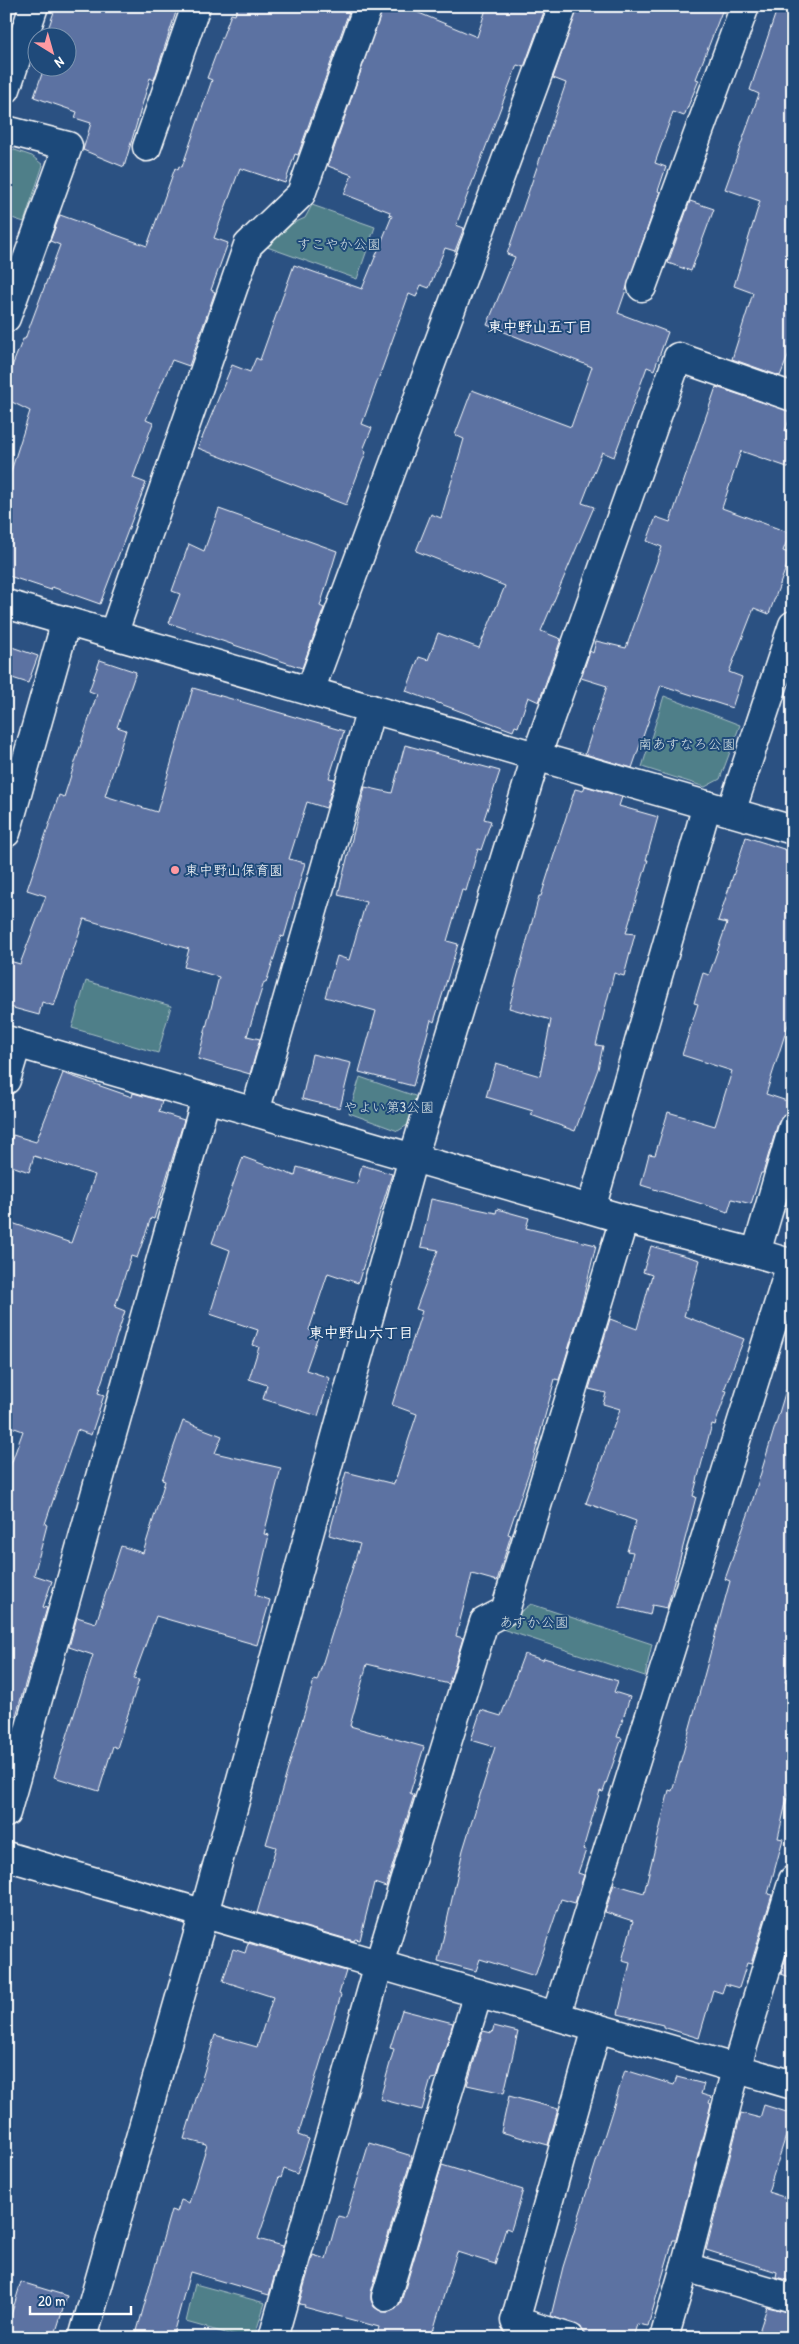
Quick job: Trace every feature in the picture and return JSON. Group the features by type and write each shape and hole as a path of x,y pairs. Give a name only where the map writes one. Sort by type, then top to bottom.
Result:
{"street":[{"path":"6,89 34,6"},
{"path":"147,147 196,6"},
{"path":"113,635 248,245 301,194 368,6"},
{"path":"310,691 562,6"},
{"path":"642,288 745,6"},
{"path":"6,130 68,146 6,318"},
{"path":"83,2338 204,1913 413,1158 536,757 678,357 790,388"},
{"path":"6,604 793,830"},
{"path":"6,833 66,621"},
{"path":"591,1209 719,809 793,625"},
{"path":"254,1112 371,710"},
{"path":"6,1080 12,1042 591,1209 792,1264 556,2016"},
{"path":"6,1814 206,1098"},
{"path":"756,1253 793,1127"},
{"path":"273,2338 379,1964 484,1622 505,1612 624,1218"},
{"path":"6,1856 793,2085"},
{"path":"664,2338 685,2267 736,2069 793,1880"},
{"path":"386,2297 478,1994"},
{"path":"570,2338 515,2321 597,2028"},
{"path":"685,2267 793,2298"}],"green space":[{"path":"6,147 32,156 43,165 24,222 6,216"},
{"name":"すこやか公園","path":"312,205 375,227 357,279 267,247 273,232 305,218"},
{"name":"南あすなろ公園","path":"664,696 740,725 720,779 705,787 642,767"},
{"path":"86,981 171,1006 158,1053 72,1028"},
{"name":"やよい第3公園","path":"360,1077 418,1097 409,1124 398,1131 349,1113"},
{"name":"あすか公園","path":"531,1604 652,1644 645,1676 499,1628"},
{"path":"195,2284 265,2303 254,2338 243,2338 186,2322"}],"building":[{"path":"56,6 160,6 176,12 154,80 150,78 124,167 83,150 91,123 75,118 77,112 34,97 41,78 78,78 78,28 48,28"},
{"path":"238,6 351,6 298,155 295,154 285,183 240,168 214,238 228,243 211,290 215,292 189,366 172,360 146,420 153,423 133,478 146,483 100,604 52,587 51,590 6,575 6,487 30,411 6,399 6,381 23,339 25,339 60,245 50,241 60,215 147,246 175,168 178,170 179,166 182,167 212,80 207,78 231,14 235,15"},
{"path":"383,6 402,6 477,37 487,6 546,6 524,67 517,65 456,225 464,228 455,251 445,248 429,288 421,285 416,297 409,294 362,424 372,428 363,450 366,452 346,505 198,448 232,365 250,372 256,358 260,360 294,265 362,289 392,216 389,215 390,212 344,194 352,175 328,166"},
{"path":"578,6 724,6 696,79 699,80 684,116 673,112 655,163 666,167 658,191 660,192 618,313 668,332 654,370 647,367 614,457 602,452 582,503 594,507 541,631 561,639 539,702 528,697 518,727 515,726 513,731 406,691 419,657 428,660 438,633 479,648 505,586 416,551 431,514 441,518 464,439 455,435 472,390 571,427 592,367 487,325 515,257 507,254 566,83 553,78"},
{"path":"778,6 793,6 793,344 780,376 732,359 753,293 734,286 760,201 725,189 759,94 750,90"},
{"path":"690,201 714,209 691,271 668,263"},
{"path":"716,387 792,412 785,431 793,434 793,469 741,451 722,508 790,533 783,551 791,554 769,614 754,608 729,672 742,677 732,708 661,685 632,768 585,754 607,686 581,678 590,651 593,653 596,641 626,648 662,547 647,541 656,517 670,522"},
{"path":"219,509 337,551 320,606 324,608 302,668 169,623 180,594 172,591 189,544 204,551"},
{"path":"6,645 38,656 28,683 6,676"},
{"path":"100,660 136,672 117,727 126,730 105,796 157,812 193,688 344,731 329,778 335,779 326,808 307,802 289,859 305,863 284,937 281,936 247,1036 260,1039 250,1074 198,1059 219,977 184,967 189,949 84,919 54,1006 42,1002 39,1015 6,1006 6,960 20,964 46,896 27,890 59,795 64,797 97,694 89,691"},
{"path":"405,745 500,771 484,819 491,821 481,850 478,849 466,891 462,890 447,941 458,944 434,1022 431,1020 413,1086 359,1072 376,1011 325,997 337,956 349,960 366,902 338,895 365,787 392,793"},
{"path":"585,786 622,797 619,806 658,817 646,860 648,860 626,933 635,934 624,976 614,973 596,1045 603,1046 598,1069 575,1131 531,1115 533,1111 486,1097 496,1063 540,1076 551,1020 509,1008 539,896 541,896 575,789 583,791"},
{"path":"746,837 793,852 793,1009 766,1094 790,1102 786,1113 778,1123 763,1173 761,1173 751,1204 732,1199 728,1212 641,1185 649,1154 655,1155 668,1112 715,1126 732,1071 682,1055 698,1004 694,1003 703,973 709,975 727,923 718,921"},
{"path":"312,1054 351,1063 340,1108 302,1099"},
{"path":"63,1073 132,1097 133,1093 162,1101 159,1112 184,1120 154,1219 151,1218 137,1258 131,1256 115,1307 125,1311 98,1393 104,1395 91,1435 77,1430 45,1524 47,1525 34,1575 52,1581 43,1607 47,1608 16,1716 6,1715 6,1478 23,1431 6,1425 6,1221 71,1243 95,1175 34,1156 29,1172 6,1164 6,1155 13,1135 36,1142"},
{"path":"243,1157 295,1176 297,1167 357,1184 362,1165 392,1174 358,1283 328,1273 309,1330 319,1333 306,1370 330,1378 318,1416 263,1399 267,1385 249,1379 259,1347 253,1345 258,1330 210,1314 230,1250 212,1243"},
{"path":"431,1199 496,1213 497,1209 529,1218 526,1228 596,1245 581,1307 559,1380 555,1379 533,1460 508,1534 511,1535 497,1581 472,1574 456,1636 463,1638 449,1684 367,1664 350,1726 424,1747 410,1793 414,1795 386,1887 374,1883 360,1940 355,1939 354,1941 257,1913 276,1847 266,1844 314,1680 317,1681 360,1544 329,1535 346,1472 394,1484 417,1414 392,1405 422,1311 416,1309 438,1250 421,1247"},
{"path":"651,1246 700,1260 684,1316 744,1339 724,1390 727,1391 715,1425 712,1424 693,1496 696,1497 667,1608 652,1605 650,1615 619,1607 633,1552 627,1551 636,1521 586,1503 620,1409 603,1404 606,1393 589,1389 610,1319 637,1329 652,1275 643,1272"},
{"path":"786,1390 793,1391 793,1658 785,1682 793,1685 793,1772 778,1838 783,1839 768,1894 772,1895 751,1964 747,1963 739,1988 725,1984 722,1993 713,1990 699,2038 663,2027 663,2025 618,2014 630,1963 622,1961 633,1921 605,1912 614,1884 644,1893 669,1790 672,1791 730,1581 725,1579 750,1509"},
{"path":"183,1421 222,1436 215,1453 281,1468 264,1534 269,1535 255,1595 270,1600 257,1645 156,1616 133,1679 139,1680 117,1748 113,1746 99,1791 54,1777 93,1655 69,1647 77,1617 96,1623 121,1546 143,1553 165,1481 162,1480"},
{"path":"524,1654 543,1660 544,1658 618,1681 614,1692 630,1697 617,1737 622,1738 603,1792 600,1791 583,1849 586,1850 578,1873 584,1875 575,1903 561,1899 535,1976 480,1959 476,1971 438,1961 463,1850 495,1747 471,1740 481,1710 501,1716"},
{"path":"793,1935 793,1978 781,1974"},
{"path":"248,1943 346,1971 339,1994 341,1995 298,2135 309,2139 297,2174 284,2169 281,2178 279,2177 258,2239 283,2246 269,2295 190,2272 172,2338 135,2338 171,2210 177,2212 181,2200 189,2203 207,2145 184,2139 215,2035 257,2047 273,1997 223,1981 233,1949 245,1953"},
{"path":"402,2010 453,2023 436,2078 431,2079 422,2110 380,2099 394,2049 390,2048"},
{"path":"494,2026 518,2032 504,2093 467,2085 483,2031 492,2033"},
{"path":"625,2070 674,2085 677,2077 704,2084 701,2094 711,2097 709,2103 711,2104 676,2240 673,2240 648,2326 637,2324 633,2338 585,2338 581,2327 551,2316 563,2267"},
{"path":"509,2096 558,2109 548,2145 501,2132"},
{"path":"764,2105 793,2114 768,2192 793,2200 793,2282 776,2277 777,2272 706,2250 741,2113 760,2118"},
{"path":"369,2143 412,2156 371,2292 371,2300 374,2307 382,2312 396,2309 401,2302 442,2165 523,2190 511,2230 506,2228 495,2264 457,2252 431,2338 376,2338 379,2327 304,2307 305,2305 299,2304 313,2255 326,2259 338,2216 346,2218"},
{"path":"21,2282 67,2296 54,2338 23,2338 6,2332"},
{"path":"767,2307 793,2313 793,2338 757,2338"}],"place":[{"name":"東中野山保育園","path":"175,870"}],"district":[{"name":"東中野山五丁目","path":"540,327"},
{"name":"東中野山六丁目","path":"361,1333"}]}
